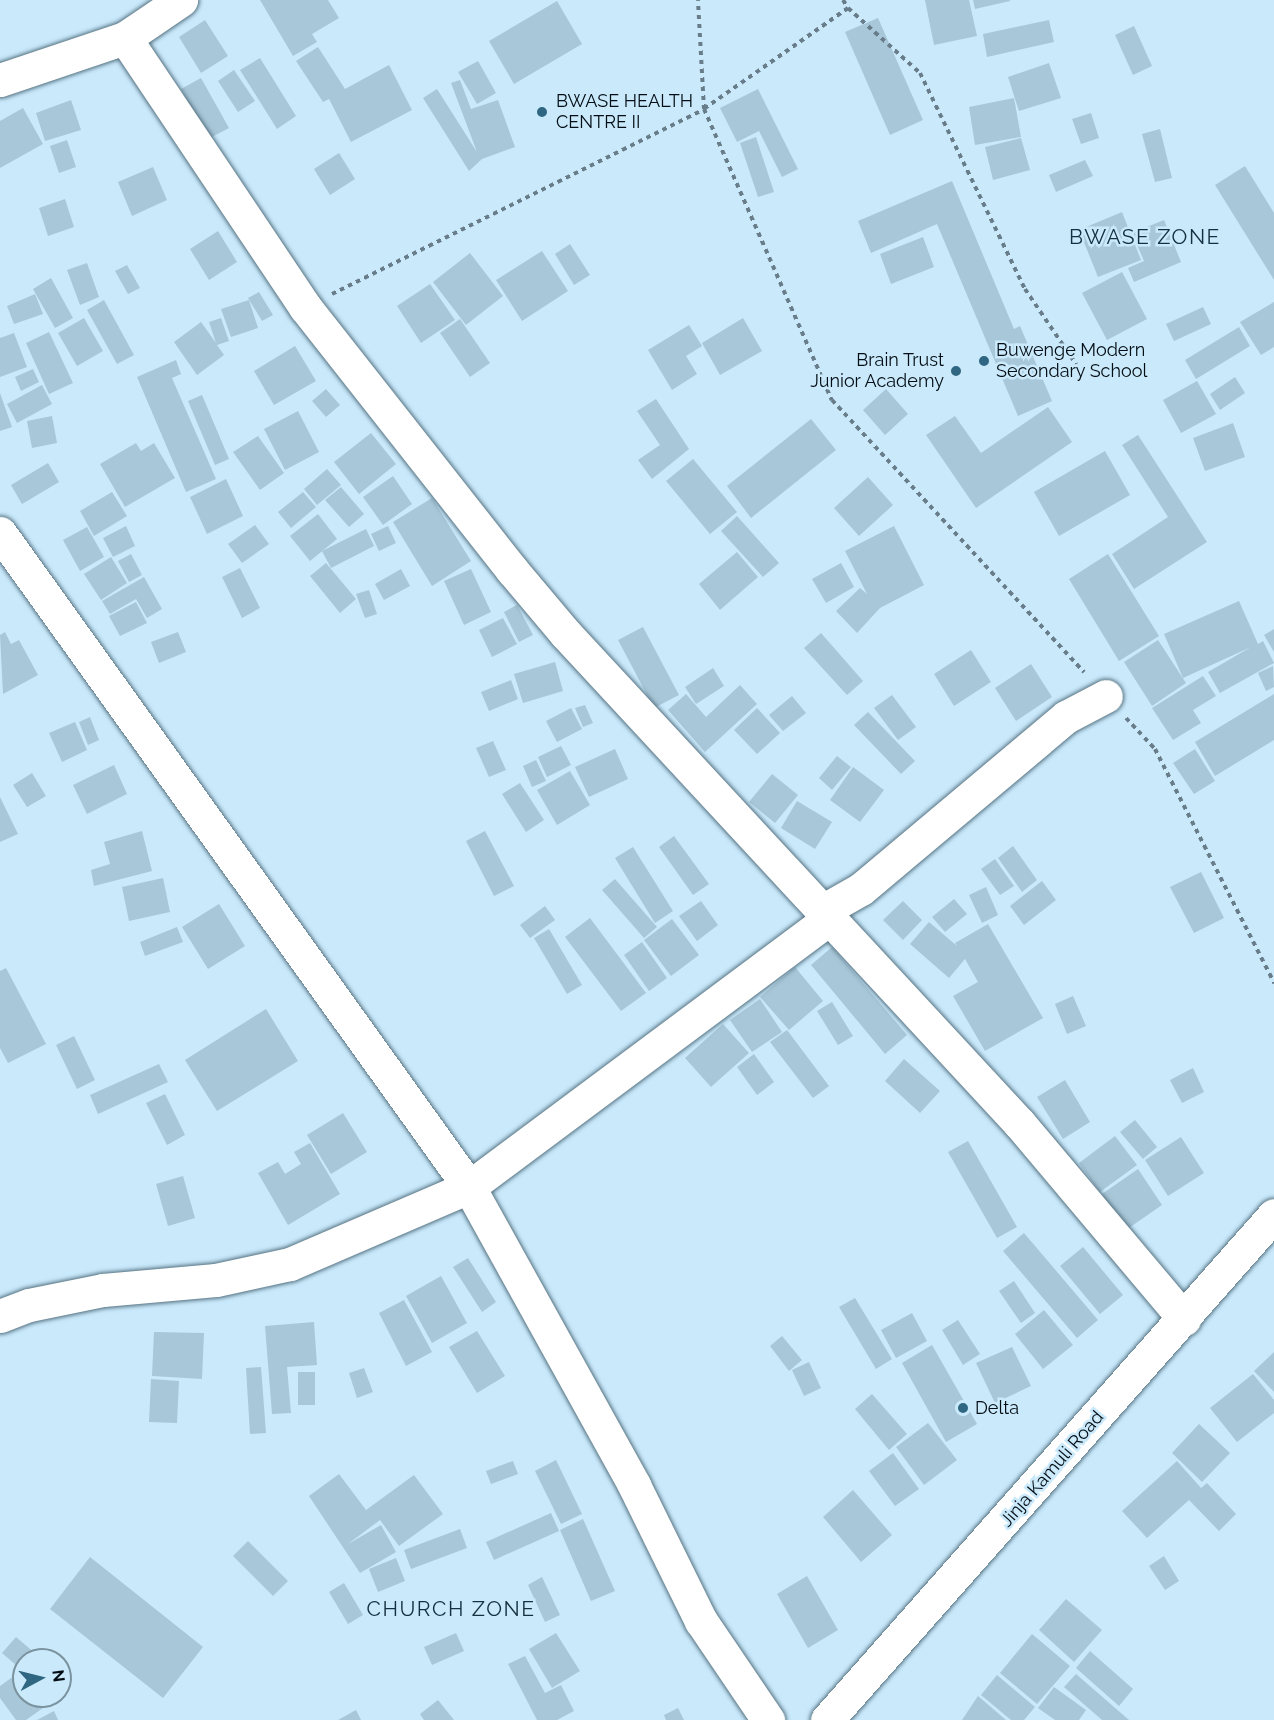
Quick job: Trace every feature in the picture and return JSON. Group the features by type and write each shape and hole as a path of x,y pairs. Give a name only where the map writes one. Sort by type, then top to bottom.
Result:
{"street":[{"path":"0,80 125,38 181,0"},
{"path":"125,38 305,307 558,624 1020,1124 1184,1319"},
{"path":"0,533 469,1187 634,1485 701,1621 768,1720"},
{"path":"0,1316 29,1305 103,1290 216,1280 290,1264 469,1187 861,889 1066,717 1106,696"},
{"name":"Jinja Kamuli Road","path":"827,1720 1274,1217"}],"path":[{"path":"698,0 704,109 832,400 1155,749 1274,983"},
{"path":"843,0 848,8 920,73 1025,289 1076,364"},
{"path":"305,307 704,109 848,8"}],"building":[{"path":"260,0 328,0 339,18 312,34 317,42 293,56"},
{"path":"925,0 969,0 977,36 934,45"},
{"path":"973,0 1010,0 1010,1 975,9"},
{"path":"557,1 582,44 514,84 489,41"},
{"path":"878,18 923,120 890,135 845,32"},
{"path":"205,20 228,56 201,73 179,37"},
{"path":"1049,20 1054,42 987,57 983,34"},
{"path":"1134,26 1152,66 1133,75 1115,35"},
{"path":"318,47 345,89 389,65 412,110 351,142 329,99 323,102 296,61"},
{"path":"260,58 296,116 277,129 240,70"},
{"path":"478,61 496,93 477,104 458,72"},
{"path":"1049,63 1061,98 1019,111 1008,77"},
{"path":"234,70 255,101 238,112 218,81"},
{"path":"201,78 229,128 208,139 181,89"},
{"path":"460,80 471,109 498,100 515,147 482,159 469,171 423,98 437,89 477,152 451,83"},
{"path":"758,89 798,169 782,177 759,131 737,142 720,108"},
{"path":"1014,98 1021,137 975,145 969,107"},
{"path":"71,100 81,130 45,141 36,113"},
{"path":"23,108 43,144 0,168 0,121"},
{"path":"1091,113 1099,138 1081,144 1072,119"},
{"path":"1160,129 1172,178 1155,182 1142,134"},
{"path":"756,137 774,192 758,197 740,143"},
{"path":"1021,138 1030,170 993,180 985,147"},
{"path":"67,140 76,167 59,173 50,146"},
{"path":"339,153 355,179 330,195 314,169"},
{"path":"1085,160 1093,176 1056,192 1049,175"},
{"path":"1245,166 1274,213 1274,280 1215,185"},
{"path":"153,167 167,200 132,216 118,182"},
{"path":"952,181 1014,329 1020,326 1052,401 1018,416 937,224 871,253 858,221"},
{"path":"65,199 74,227 48,236 39,208"},
{"path":"1122,212 1141,260 1098,277 1079,230"},
{"path":"1164,220 1181,262 1134,282 1128,268 1144,261 1132,233"},
{"path":"218,231 237,262 209,280 190,249"},
{"path":"923,237 934,267 891,284 880,254"},
{"path":"570,244 590,275 574,285 555,254"},
{"path":"542,251 568,291 522,321 496,280"},
{"path":"470,253 503,296 466,325 433,282"},
{"path":"87,263 99,297 80,305 67,270"},
{"path":"127,265 140,288 128,294 115,271"},
{"path":"1122,272 1147,319 1107,340 1082,293"},
{"path":"51,278 73,318 55,328 33,289"},
{"path":"430,284 455,320 421,343 397,306"},
{"path":"259,292 273,315 262,321 248,298"},
{"path":"35,294 43,314 14,324 7,306"},
{"path":"104,300 134,355 117,364 87,310"},
{"path":"249,300 258,328 231,337 221,309"},
{"path":"1274,302 1274,347 1261,355 1240,322"},
{"path":"1203,307 1211,324 1174,341 1166,324"},
{"path":"84,318 103,351 77,366 58,333"},
{"path":"221,318 229,341 217,345 224,355 197,375 174,342 201,322 216,343 209,322"},
{"path":"743,318 762,351 720,375 702,343"},
{"path":"460,319 490,363 470,377 440,333"},
{"path":"689,325 702,346 686,356 697,374 672,390 648,350"},
{"path":"1239,327 1250,346 1196,379 1185,360"},
{"path":"49,332 73,383 49,394 26,343"},
{"path":"14,333 27,367 0,377 0,338"},
{"path":"295,346 316,381 274,405 254,371"},
{"path":"176,360 181,374 172,378 216,479 186,492 137,377"},
{"path":"33,369 39,382 21,391 15,377"},
{"path":"1235,377 1245,393 1220,410 1210,394"},
{"path":"1197,381 1216,414 1181,433 1163,400"},
{"path":"42,385 52,404 17,423 7,404"},
{"path":"326,389 340,405 326,417 312,401"},
{"path":"886,389 908,414 885,435 863,410"},
{"path":"0,393 12,427 0,431"},
{"path":"202,395 229,459 215,465 188,401"},
{"path":"656,399 689,449 652,479 638,460 660,445 637,411"},
{"path":"1048,407 1072,442 976,508 926,435 955,416 981,453"},
{"path":"298,411 319,452 285,470 264,429"},
{"path":"52,416 57,443 32,448 27,421"},
{"path":"811,419 836,450 751,518 727,486"},
{"path":"1233,423 1245,457 1205,471 1193,438"},
{"path":"371,433 396,464 359,494 334,462"},
{"path":"1138,435 1207,542 1134,589 1112,554 1168,517 1122,445"},
{"path":"258,436 284,473 260,490 233,452"},
{"path":"136,443 141,451 154,443 175,478 125,507 100,464"},
{"path":"1105,451 1130,495 1059,536 1034,492"},
{"path":"693,459 737,512 710,534 666,481"},
{"path":"48,463 59,482 22,504 11,485"},
{"path":"327,469 341,485 317,505 304,489"},
{"path":"393,476 412,504 383,525 363,497"},
{"path":"868,477 893,505 859,536 834,508"},
{"path":"226,479 243,516 207,534 190,497"},
{"path":"341,487 364,514 349,527 325,500"},
{"path":"112,492 127,516 94,536 80,511"},
{"path":"303,492 316,507 291,528 278,512"},
{"path":"432,498 471,561 432,586 393,522"},
{"path":"318,514 337,539 310,561 290,536"},
{"path":"737,516 779,563 763,577 721,531"},
{"path":"255,525 269,544 242,563 228,544"},
{"path":"126,526 135,546 113,557 103,538"},
{"path":"388,526 396,543 379,551 371,534"},
{"path":"894,526 924,585 880,608 857,633 836,611 860,588 867,594 845,551"},
{"path":"87,527 104,557 80,571 63,540"},
{"path":"366,529 374,546 331,568 322,551"},
{"path":"737,552 758,577 720,610 699,584"},
{"path":"131,554 142,575 129,582 118,561"},
{"path":"1108,554 1159,636 1119,661 1069,579"},
{"path":"111,557 127,583 101,600 84,574"},
{"path":"326,563 356,599 340,613 310,576"},
{"path":"841,563 854,587 826,603 812,579"},
{"path":"240,568 260,608 242,618 222,577"},
{"path":"401,569 410,586 384,600 375,584"},
{"path":"471,569 491,612 464,625 444,581"},
{"path":"144,577 162,609 147,618 136,599 110,614 102,601"},
{"path":"369,590 377,614 365,618 356,594"},
{"path":"1239,601 1258,644 1263,641 1274,663 1220,693 1208,672 1251,647 1183,678 1164,634"},
{"path":"136,602 147,623 120,636 109,616"},
{"path":"517,605 533,635 519,642 504,612"},
{"path":"503,618 517,644 492,657 479,630"},
{"path":"643,627 679,695 654,708 618,640"},
{"path":"1274,629 1274,652 1264,635"},
{"path":"5,632 11,644 19,640 38,675 3,694 0,635"},
{"path":"178,632 186,652 159,663 151,642"},
{"path":"821,633 863,681 847,695 804,648"},
{"path":"1158,640 1186,683 1152,706 1124,662"},
{"path":"971,650 991,682 954,706 934,674"},
{"path":"555,662 563,691 523,703 514,674"},
{"path":"1031,664 1052,697 1016,721 995,688"},
{"path":"1273,666 1274,687 1266,691 1258,673"},
{"path":"713,668 724,686 696,704 685,687"},
{"path":"1203,676 1216,696 1193,710 1201,723 1173,740 1152,708"},
{"path":"511,680 518,699 489,711 481,692"},
{"path":"740,685 757,704 705,752 668,710 686,694 706,717"},
{"path":"1274,694 1274,740 1215,776 1195,742"},
{"path":"892,695 916,727 898,740 874,708"},
{"path":"792,696 806,713 783,731 769,715"},
{"path":"585,705 593,723 583,727 575,708"},
{"path":"571,708 582,729 557,742 546,721"},
{"path":"757,708 780,733 757,754 734,730"},
{"path":"868,712 915,761 901,774 854,725"},
{"path":"90,717 99,740 88,745 79,722"},
{"path":"75,722 87,750 62,762 49,733"},
{"path":"493,741 506,770 489,777 476,748"},
{"path":"561,746 571,765 547,777 538,757"},
{"path":"615,749 628,779 589,797 575,767"},
{"path":"1195,749 1215,781 1194,794 1173,763"},
{"path":"837,756 851,767 832,790 819,778"},
{"path":"536,760 546,781 532,787 523,766"},
{"path":"114,765 127,794 87,814 73,785"},
{"path":"853,767 884,790 860,822 830,800"},
{"path":"570,771 590,805 557,825 537,790"},
{"path":"32,773 46,796 27,807 13,785"},
{"path":"772,774 798,795 775,823 749,802"},
{"path":"520,783 544,820 526,832 502,794"},
{"path":"0,797 18,834 0,842"},
{"path":"797,801 832,822 815,849 781,828"},
{"path":"142,831 152,871 94,886 91,870 110,864 104,842"},
{"path":"485,831 514,886 494,896 466,841"},
{"path":"674,836 709,884 693,895 659,847"},
{"path":"1013,846 1037,880 1022,892 998,858"},
{"path":"633,847 673,911 655,923 615,858"},
{"path":"995,859 1014,886 1000,895 981,869"},
{"path":"1201,872 1224,918 1194,933 1170,887"},
{"path":"163,878 170,912 129,921 122,887"},
{"path":"615,879 657,927 644,938 602,890"},
{"path":"1042,881 1056,900 1024,925 1010,906"},
{"path":"986,887 998,915 982,923 969,895"},
{"path":"954,899 967,914 945,932 932,917"},
{"path":"701,901 718,925 697,941 679,916"},
{"path":"903,901 922,920 903,940 883,920"},
{"path":"219,904 245,946 208,969 182,927"},
{"path":"545,906 555,920 530,938 520,925"},
{"path":"590,918 646,993 621,1011 565,937"},
{"path":"672,919 699,955 671,976 644,940"},
{"path":"929,922 957,946 955,943 988,924 1043,1018 985,1051 953,996 978,982 965,959 949,978 910,944"},
{"path":"177,927 183,942 145,956 140,942"},
{"path":"549,929 582,985 567,994 534,938"},
{"path":"642,942 667,978 649,991 624,955"},
{"path":"832,947 907,1035 885,1054 811,965"},
{"path":"795,967 823,1001 789,1030 760,997"},
{"path":"6,968 46,1044 8,1063 0,1048 0,971"},
{"path":"1073,996 1086,1026 1067,1034 1055,1004"},
{"path":"760,999 782,1032 752,1052 730,1020"},
{"path":"832,1002 853,1036 838,1045 817,1011"},
{"path":"266,1009 298,1061 217,1111 185,1060"},
{"path":"723,1024 749,1053 711,1087 685,1058"},
{"path":"787,1030 829,1086 813,1098 770,1042"},
{"path":"74,1036 95,1080 77,1089 56,1045"},
{"path":"754,1054 774,1082 757,1095 737,1067"},
{"path":"904,1059 940,1091 920,1113 885,1081"},
{"path":"159,1064 168,1082 98,1114 90,1095"},
{"path":"1193,1068 1204,1092 1182,1103 1170,1080"},
{"path":"1065,1080 1090,1122 1063,1139 1037,1097"},
{"path":"165,1094 185,1135 167,1145 146,1103"},
{"path":"343,1113 367,1152 331,1174 307,1135"},
{"path":"1135,1120 1157,1147 1143,1159 1120,1132"},
{"path":"1115,1136 1137,1165 1100,1192 1079,1163"},
{"path":"1181,1137 1204,1173 1168,1196 1145,1160"},
{"path":"968,1141 1017,1227 997,1238 948,1152"},
{"path":"310,1143 340,1194 288,1225 258,1173 278,1162 285,1174 301,1164 294,1152"},
{"path":"1138,1169 1162,1205 1126,1230 1102,1194"},
{"path":"183,1176 195,1218 168,1226 156,1184"},
{"path":"1024,1233 1098,1320 1077,1338 1003,1251"},
{"path":"1083,1247 1123,1295 1100,1314 1060,1266"},
{"path":"468,1258 496,1302 482,1312 453,1267"},
{"path":"441,1276 467,1323 432,1343 406,1296"},
{"path":"1014,1281 1035,1313 1021,1323 999,1291"},
{"path":"855,1298 892,1359 876,1369 839,1307"},
{"path":"404,1300 432,1352 406,1366 379,1313"},
{"path":"1044,1310 1073,1345 1043,1369 1015,1334"},
{"path":"912,1313 927,1341 896,1358 881,1330"},
{"path":"958,1320 980,1354 963,1365 942,1330"},
{"path":"314,1322 317,1365 287,1367 291,1413 272,1414 265,1326"},
{"path":"477,1331 505,1376 477,1393 449,1347"},
{"path":"154,1332 204,1333 202,1379 152,1376"},
{"path":"782,1336 802,1360 789,1371 770,1346"},
{"path":"932,1345 977,1424 946,1442 902,1363"},
{"path":"1012,1347 1031,1386 995,1403 976,1363"},
{"path":"1274,1352 1274,1392 1254,1371"},
{"path":"809,1362 821,1388 804,1396 792,1370"},
{"path":"261,1367 266,1433 250,1434 246,1368"},
{"path":"364,1368 373,1392 357,1398 349,1373"},
{"path":"298,1372 315,1372 315,1405 298,1405"},
{"path":"1253,1374 1274,1400 1274,1413 1237,1442 1210,1408"},
{"path":"151,1379 179,1381 177,1423 149,1422"},
{"path":"872,1394 907,1434 889,1450 855,1409"},
{"path":"928,1423 957,1460 924,1485 896,1447"},
{"path":"1199,1424 1230,1453 1202,1482 1172,1453"},
{"path":"893,1453 919,1489 895,1506 869,1471"},
{"path":"556,1460 582,1514 561,1524 535,1471"},
{"path":"513,1461 518,1474 491,1484 486,1471"},
{"path":"1177,1461 1201,1488 1207,1483 1236,1514 1219,1531 1189,1500 1147,1538 1122,1511"},
{"path":"339,1474 366,1510 414,1475 443,1514 399,1546 380,1520 348,1544 381,1525 396,1552 360,1573 309,1496"},
{"path":"853,1490 892,1535 861,1562 823,1517"},
{"path":"551,1513 559,1531 494,1560 486,1542"},
{"path":"583,1519 615,1591 591,1601 560,1530"},
{"path":"460,1529 467,1548 411,1569 404,1550"},
{"path":"248,1541 288,1581 273,1596 233,1556"},
{"path":"1164,1556 1179,1581 1165,1590 1149,1566"},
{"path":"90,1557 203,1647 163,1698 50,1609"},
{"path":"396,1558 405,1581 378,1592 369,1569"},
{"path":"807,1576 838,1630 808,1648 777,1594"},
{"path":"542,1577 560,1615 545,1622 528,1585"},
{"path":"344,1583 363,1615 348,1624 329,1592"},
{"path":"1066,1599 1102,1630 1074,1662 1039,1630"},
{"path":"456,1633 464,1651 432,1665 424,1647"},
{"path":"556,1633 580,1671 552,1688 529,1649"},
{"path":"1032,1634 1070,1666 1037,1704 1000,1673"},
{"path":"16,1637 29,1648 12,1648 12,1662 2,1653"},
{"path":"1090,1651 1133,1689 1119,1706 1076,1668"},
{"path":"525,1656 545,1693 561,1685 574,1711 557,1720 537,1720 508,1664"},
{"path":"1076,1674 1129,1720 1102,1720 1064,1687"},
{"path":"997,1675 1035,1707 1024,1720 1011,1720 981,1695"},
{"path":"12,1677 12,1708 43,1708 26,1720 16,1720 0,1698 0,1686"},
{"path":"1054,1687 1086,1710 1079,1720 1055,1720 1038,1708"},
{"path":"978,1696 1006,1720 962,1720"},
{"path":"438,1700 454,1720 424,1720 420,1714"},
{"path":"678,1708 684,1720 666,1720 664,1715"},
{"path":"356,1710 361,1720 338,1720"},
{"path":"54,1711 58,1720 37,1720"}],"place":[{"name":"BWASE HEALTH CENTRE II","path":"542,112"},
{"name":"Buwenge Modern Secondary School","path":"984,361"},
{"name":"Brain Trust Junior Academy","path":"956,371"},
{"name":"Delta","path":"963,1408"}],"district":[{"name":"BWASE ZONE","path":"1145,237"},
{"name":"CHURCH ZONE","path":"451,1609"}]}
